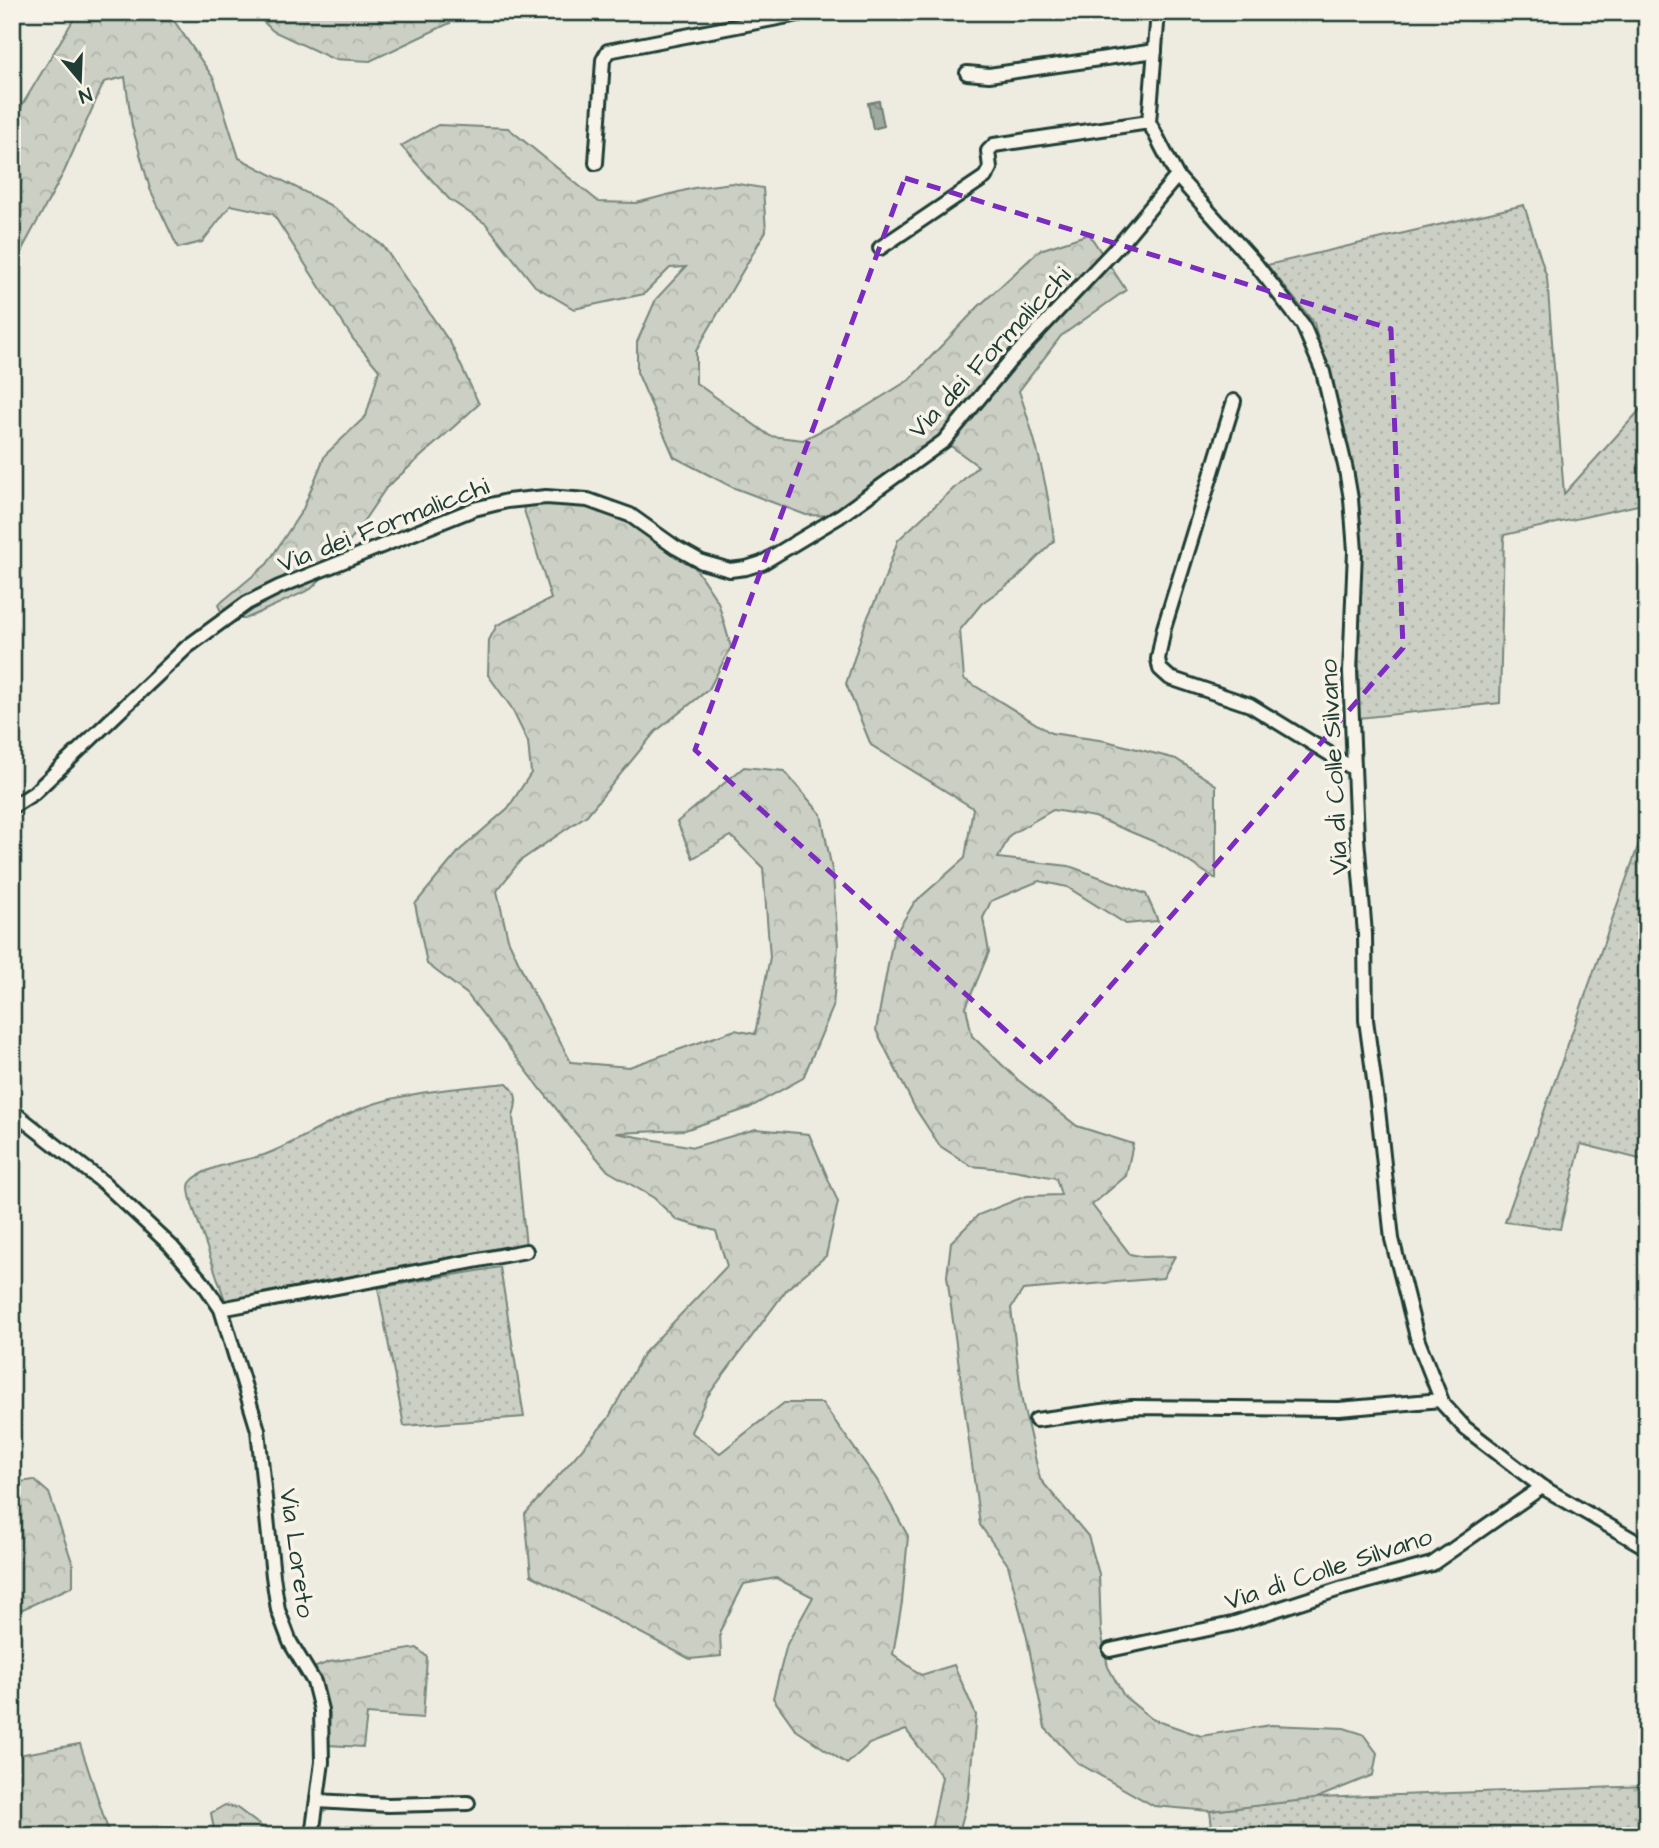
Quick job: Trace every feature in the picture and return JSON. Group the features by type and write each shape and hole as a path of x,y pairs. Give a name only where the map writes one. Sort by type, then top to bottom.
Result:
{"street":[{"path":"596,163 603,60 608,51 809,12"},
{"path":"880,247 983,178 990,168 988,151 994,145 1149,121 1158,12"},
{"path":"967,73 989,75 1155,51"},
{"name":"Via di Colle Silvano","path":"1149,121 1177,176 1255,262 1308,334 1323,372 1346,470 1354,533 1355,567 1350,656 1365,934 1367,1030 1391,1232 1410,1316 1448,1412 1471,1433 1542,1486 1647,1548"},
{"name":"Via dei Formalicchi","path":"12,807 34,793 187,647 247,604 279,587 474,509 508,501 546,497 588,500 630,515 686,554 719,568 741,569 766,561 841,516 944,441 1009,362 1120,244 1177,176"},
{"path":"1234,401 1164,628 1158,659 1160,669 1170,678 1250,705 1354,769"},
{"name":"Via Loreto","path":"12,1111 104,1183 171,1246 204,1284 221,1309 234,1344 258,1430 278,1610 290,1642 314,1682 321,1710 322,1762 312,1836"},
{"path":"221,1309 526,1251"},
{"path":"1036,1420 1139,1407 1339,1409 1441,1400"},
{"name":"Via di Colle Silvano","path":"1110,1650 1232,1624 1343,1588 1432,1564 1542,1486"},
{"path":"317,1801 388,1805 468,1803"}],"highlighted area":[{"path":"905,178 1391,329 1403,648 1043,1064 695,750"}],"green space":[{"path":"78,12 168,12 214,79 239,158 330,205 383,246 451,344 479,404 386,488 333,566 311,589 245,619 224,618 218,605 267,564 303,509 325,455 366,416 379,370 353,339 273,214 231,205 202,242 178,248 150,189 132,126 125,77 104,82 64,172 12,268 12,122"},
{"path":"253,12 473,12 370,61 333,59 273,31"},
{"path":"438,125 508,128 599,202 636,203 694,188 732,183 763,188 766,231 696,351 696,383 770,436 803,440 859,411 909,380 979,306 1040,250 1089,234 1126,290 1061,336 1019,391 1041,464 1054,541 1017,578 982,603 960,630 964,679 1051,733 1106,741 1176,759 1216,785 1216,879 1162,845 1095,817 1053,810 1010,835 998,858 1069,866 1146,894 1158,921 1126,924 1067,887 1039,881 991,901 983,918 989,952 966,1007 972,1036 1018,1080 1077,1126 1133,1144 1126,1176 1092,1205 1130,1254 1144,1257 1175,1256 1163,1278 1023,1290 1011,1308 1022,1401 1040,1479 1088,1536 1099,1574 1101,1631 1108,1667 1124,1696 1152,1719 1201,1736 1271,1725 1344,1728 1363,1734 1377,1753 1373,1775 1314,1799 1210,1811 1154,1806 1078,1763 1045,1728 1027,1638 1008,1565 980,1525 947,1276 951,1242 978,1215 1026,1196 1061,1195 1056,1178 971,1166 940,1146 915,1108 876,1030 893,938 914,903 965,858 973,808 871,745 846,684 866,621 898,540 978,466 944,441 840,516 806,515 732,487 674,457 637,372 637,342 656,299 686,267 670,268 644,294 574,309 535,286 486,224 449,199 401,146"},
{"path":"1524,205 1547,278 1564,494 1647,402 1647,503 1504,535 1500,703 1359,718 1358,496 1314,323 1267,265"},
{"path":"521,500 601,503 686,554 718,602 731,647 709,689 655,732 587,815 520,861 497,891 508,939 529,985 571,1062 629,1067 735,1030 755,1034 770,957 763,868 731,836 693,858 677,822 744,767 784,771 821,814 833,875 838,947 833,1007 803,1078 749,1108 685,1130 616,1133 694,1147 756,1129 809,1134 838,1202 826,1256 787,1289 707,1397 691,1432 720,1453 784,1403 822,1403 877,1480 908,1536 902,1602 893,1654 921,1675 954,1665 976,1715 968,1799 958,1836 930,1836 942,1777 906,1730 869,1744 847,1764 796,1730 773,1698 787,1644 813,1597 776,1578 744,1584 720,1631 721,1656 690,1659 531,1575 525,1514 608,1419 643,1354 727,1266 716,1231 677,1220 654,1198 608,1171 467,994 427,964 415,904 460,850 508,808 531,773 528,742 511,707 488,675 489,640 497,625 551,599"},
{"path":"1647,813 1647,1161 1581,1144 1560,1229 1505,1222 1642,835"},
{"path":"507,1083 516,1098 513,1117 526,1247 226,1303 190,1196 189,1185 196,1177 214,1168 277,1150 365,1107 399,1097"},
{"path":"500,1267 524,1417 404,1426 378,1288"},
{"path":"34,1480 49,1493 73,1565 73,1586 12,1614 12,1483"},
{"path":"417,1648 427,1657 423,1718 367,1714 363,1747 328,1745 330,1713 314,1673 316,1667 329,1662"},
{"path":"80,1744 110,1836 12,1836 12,1756"},
{"path":"1647,1786 1647,1836 1213,1836 1210,1811 1317,1798"},
{"path":"225,1805 237,1808 274,1836 215,1836 211,1813"}],"water":[{"path":"879,101 884,126 873,129 868,103"}]}
